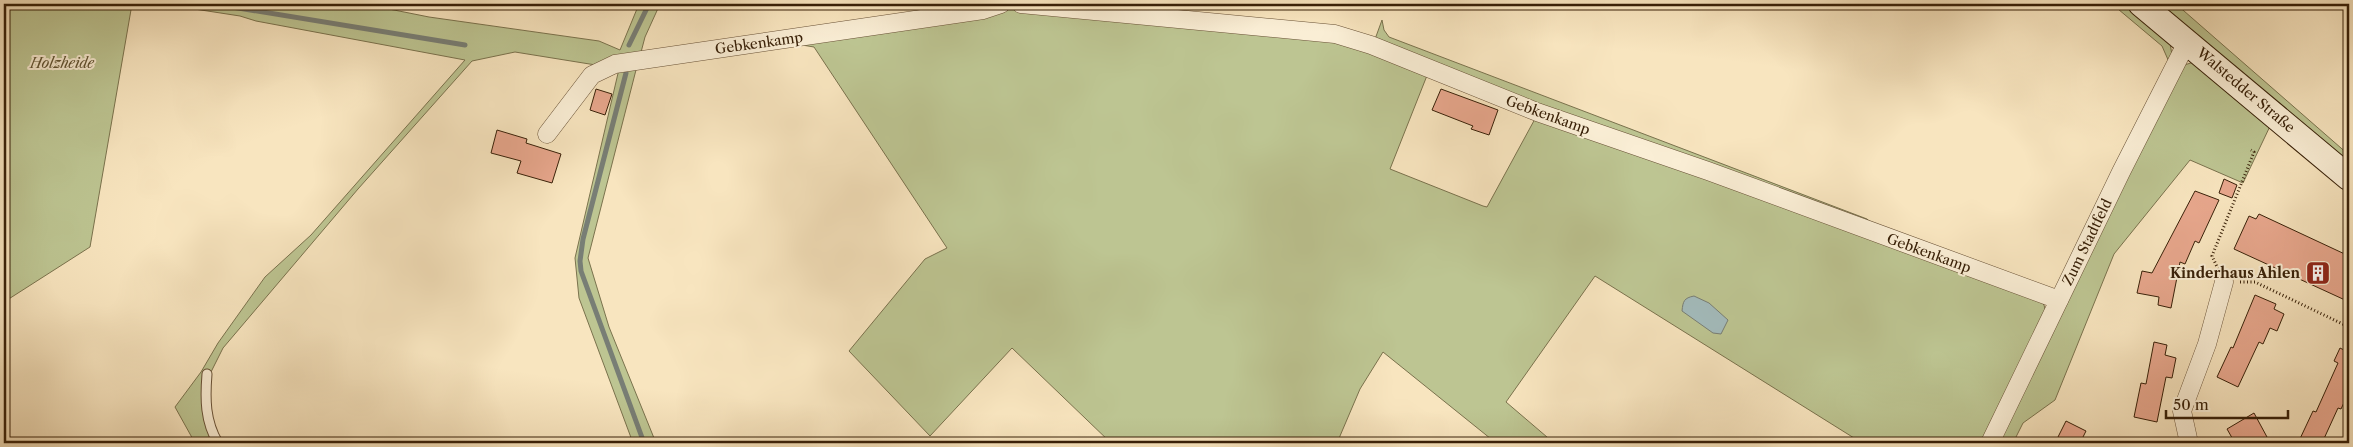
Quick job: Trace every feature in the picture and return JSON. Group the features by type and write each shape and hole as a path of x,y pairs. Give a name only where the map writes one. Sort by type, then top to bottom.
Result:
{"main road":[{"name":"Walstedder Straße","path":"2141,4 2349,178"}],"street":[{"name":"Gebkenkamp","path":"547,134 592,75 615,64 983,10 1001,4"},
{"name":"Gebkenkamp","path":"1021,4 1335,34 1371,45 1537,112 1717,174 2059,300"},
{"name":"Zum Stadtfeld","path":"1990,443 2155,103 2188,42"},
{"path":"2189,443 2182,410 2207,344 2224,282"}],"lane":[{"path":"207,374 205,406 213,435 218,443"}],"path":[{"path":"2250,150 2254,152 2212,256 2224,282 2255,282 2349,327"}],"green space":[{"name":"Holzheide","path":"4,4 132,4 90,247 4,302"},
{"path":"162,4 364,4 429,17 599,41 620,50 639,4 660,4 645,37 640,56 602,66 515,52 472,61 358,189 223,348 210,374 204,374 215,443 195,443 175,407 201,372 218,343 265,277 311,235 465,60 256,21 240,16"},
{"path":"2112,4 2129,4 2170,43 2172,55 2169,62 2162,46"},
{"path":"2153,4 2176,4 2349,155 2349,168"},
{"path":"1011,9 1336,38 1428,73 1390,169 1483,206 1487,207 1536,117 2036,297 2044,305 2046,313 1984,443 1862,443 1595,276 1506,402 1554,443 1496,443 1383,352 1360,389 1337,443 1111,443 1012,348 930,436 849,351 925,259 947,248 814,47 796,44"},
{"path":"1382,20 1384,30 1389,37 1867,219 1877,228 1503,92 1374,42"},
{"path":"2194,62 2272,122 2243,183 2190,160 2114,254 2055,400 2023,423 2013,443 1995,443 2181,66"},
{"path":"637,66 588,258 609,327 656,443 633,443 579,298 575,258 619,69"}],"water":[{"path":"1694,296 1709,303 1728,320 1721,334 1713,333 1682,311 1685,300"}],"building":[{"path":"596,89 612,94 605,115 590,110"},
{"path":"1441,89 1498,110 1489,135 1471,129 1473,126 1432,110"},
{"path":"497,130 527,139 526,143 561,154 552,183 517,173 521,161 491,153"},
{"path":"2224,179 2237,185 2232,198 2219,193"},
{"path":"2195,191 2219,200 2199,243 2195,241 2185,264 2180,262 2171,308 2158,305 2159,297 2137,293 2142,271 2152,273"},
{"name":"Kinderhaus Ahlen","path":"2259,214 2349,256 2349,291 2345,300 2234,249 2249,216 2256,219"},
{"path":"2255,295 2276,304 2274,309 2284,314 2277,331 2270,328 2263,344 2259,342 2238,387 2217,377 2231,347 2233,348"},
{"path":"2349,339 2349,392 2341,409 2338,408 2322,443 2298,443 2313,411 2316,412 2338,363 2334,361 2340,348 2344,350"},
{"path":"2154,342 2167,345 2165,355 2176,358 2172,378 2166,377 2157,422 2134,417 2141,383 2146,384"},
{"path":"2254,413 2267,437 2256,443 2235,443 2227,429"},
{"path":"2066,421 2086,431 2080,443 2055,443"}],"waterway":[{"path":"214,4 465,45"},
{"path":"629,45 649,4"},
{"path":"626,73 583,239 580,261 581,271 644,443"}],"place":[{"name":"Kinderhaus Ahlen","path":"2318,273"}]}
